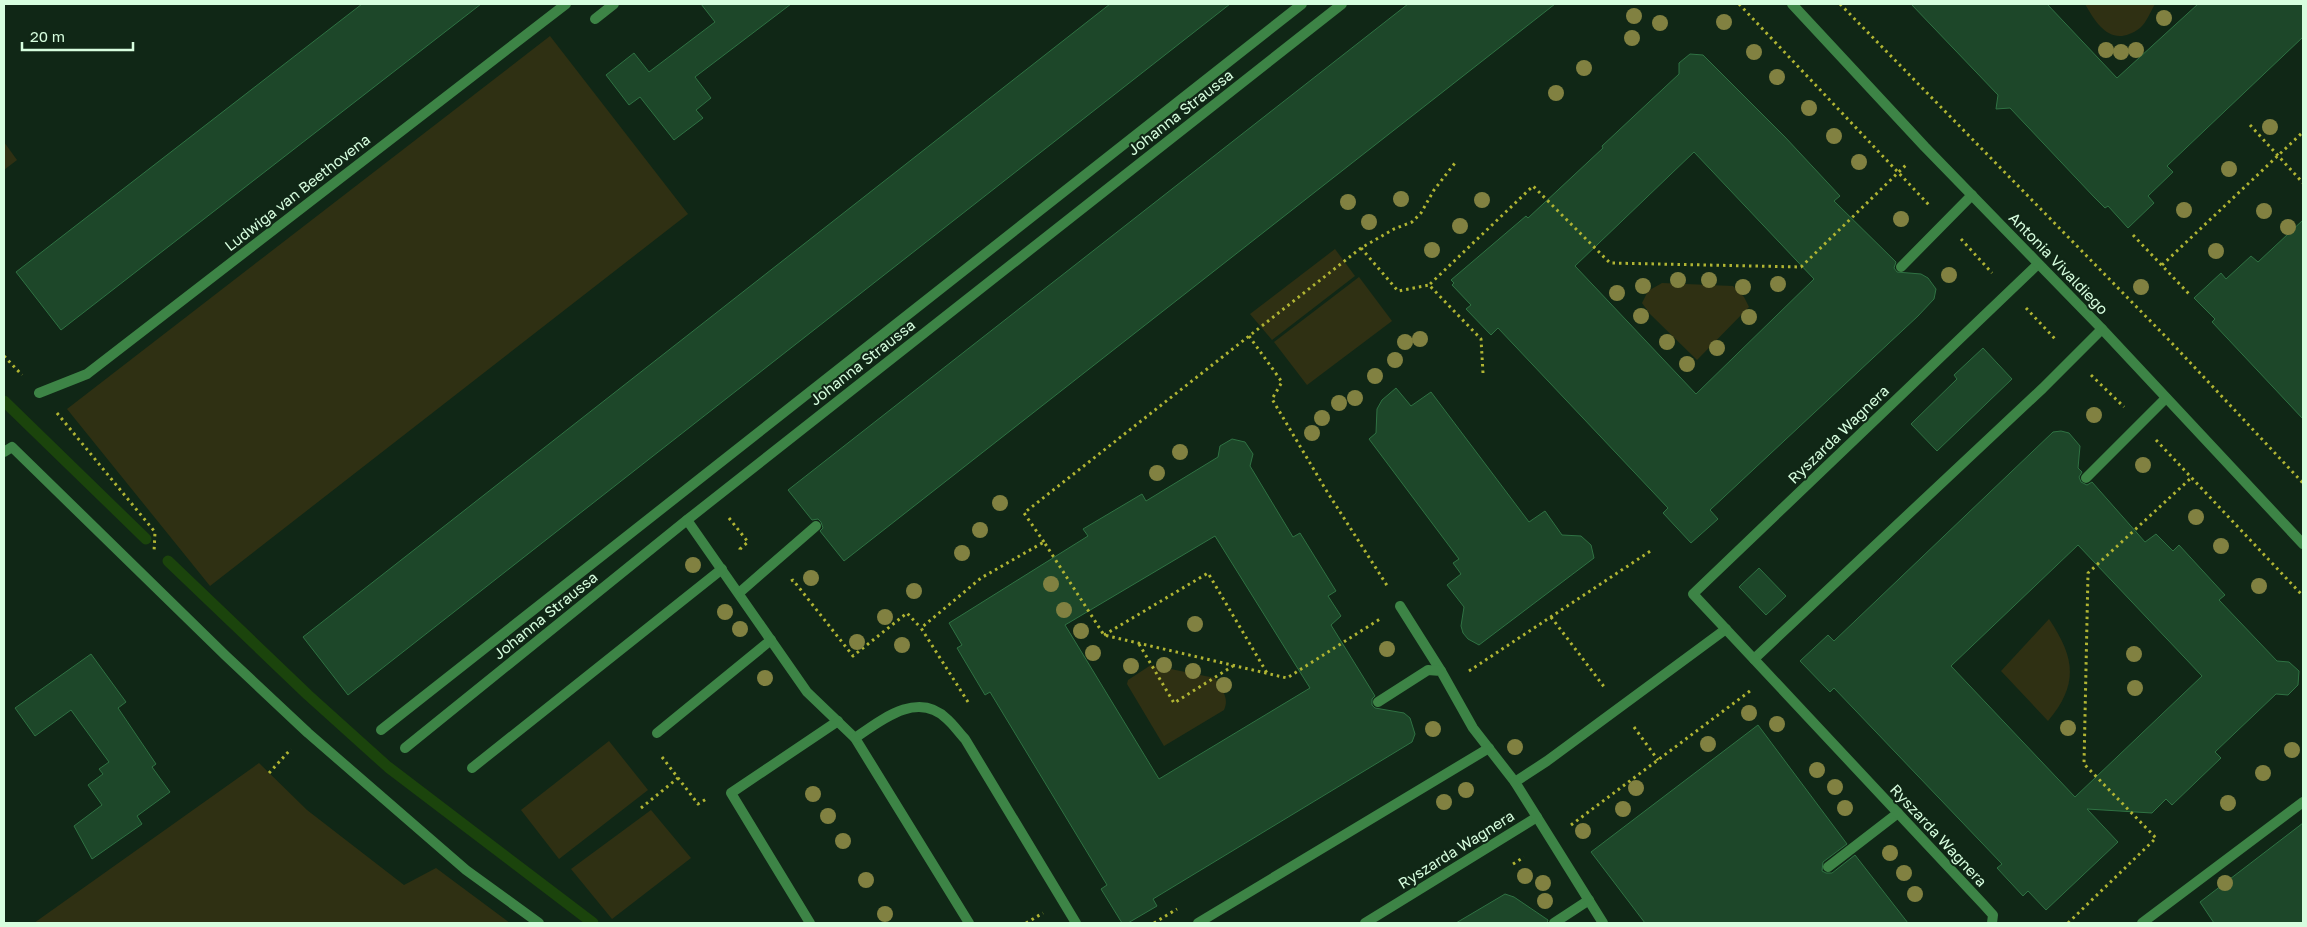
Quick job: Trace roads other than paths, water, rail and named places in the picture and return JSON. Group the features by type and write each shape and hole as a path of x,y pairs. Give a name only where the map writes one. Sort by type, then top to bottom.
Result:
{"street":[{"name":"Ludwiga van Beethovena","path":"40,393 87,374 566,4"},
{"path":"595,19 614,4"},
{"name":"Johanna Straussa","path":"381,730 1302,4"},
{"name":"Johanna Straussa","path":"405,748 687,520 1342,4"},
{"name":"Antonia Vivaldiego","path":"1792,4 1926,147 2102,329 2303,544"},
{"path":"1901,267 1972,195"},
{"name":"Ryszarda Wagnera","path":"1992,923 1993,915 1694,594 2038,264"},
{"path":"1754,659 2043,388 2102,329"},
{"path":"2086,478 2166,398"},
{"path":"8,450 160,591 308,733 466,870 539,923"},
{"path":"687,520 807,692 855,738 969,923"},
{"path":"739,593 816,526"},
{"path":"472,768 722,569"},
{"name":"Ryszarda Wagnera","path":"1365,923 1537,817 1515,782 1473,728 1441,671 1400,606"},
{"path":"1515,782 1547,761 1726,628"},
{"path":"657,733 771,640"},
{"path":"1378,702 1428,670 1441,671"},
{"path":"855,738 885,717 914,706 925,706 946,717 965,739 1076,923"},
{"path":"810,923 730,793 838,721"},
{"path":"1198,923 1489,748"},
{"path":"2142,923 2303,802"},
{"path":"1828,867 1898,813"},
{"path":"1537,817 1603,923"},
{"path":"1554,923 1589,900"}],"waterway":[{"path":"4,401 146,539"},
{"path":"168,561 308,695 388,767 593,923"}]}
